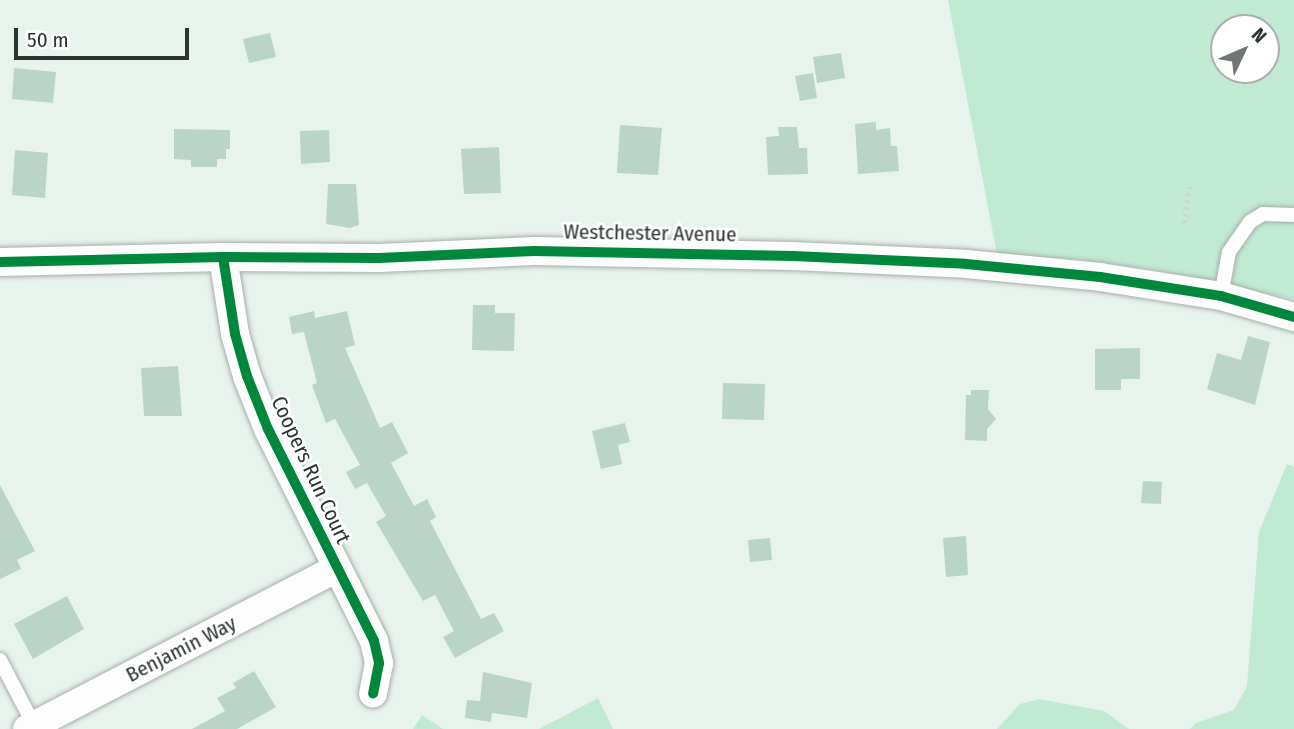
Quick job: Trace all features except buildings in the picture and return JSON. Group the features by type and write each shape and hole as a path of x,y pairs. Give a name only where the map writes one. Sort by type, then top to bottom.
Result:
{"street":[{"name":"Westchester Avenue","path":"0,262 223,257 379,258 534,251 780,256 966,264 1100,277 1221,296 1294,317"},
{"name":"Coopers Run Court","path":"223,257 235,334 247,376 268,429 374,641 379,663 373,693"},
{"name":"Benjamin Way","path":"30,727 336,569"}],"lane":[{"path":"1221,296 1229,252 1250,222 1263,214 1294,215"},
{"path":"0,660 30,727"}],"path":[{"path":"1184,223 1189,187"}],"green space":[{"path":"948,0 1294,0 1294,299 1151,269 1076,259 997,254"},
{"path":"1287,464 1294,467 1294,729 1190,729 1196,723 1234,710 1247,686 1259,532"},
{"path":"598,698 613,729 539,729"},
{"path":"1039,699 1104,711 1129,729 997,729 1020,704"},
{"path":"422,715 443,729 413,729"}],"cycle path":[{"path":"0,262 223,257 379,258 534,251 793,256 966,264 1100,277 1221,296 1294,317"},
{"path":"223,257 235,334 247,376 268,429 374,641 379,663 373,693"}]}
